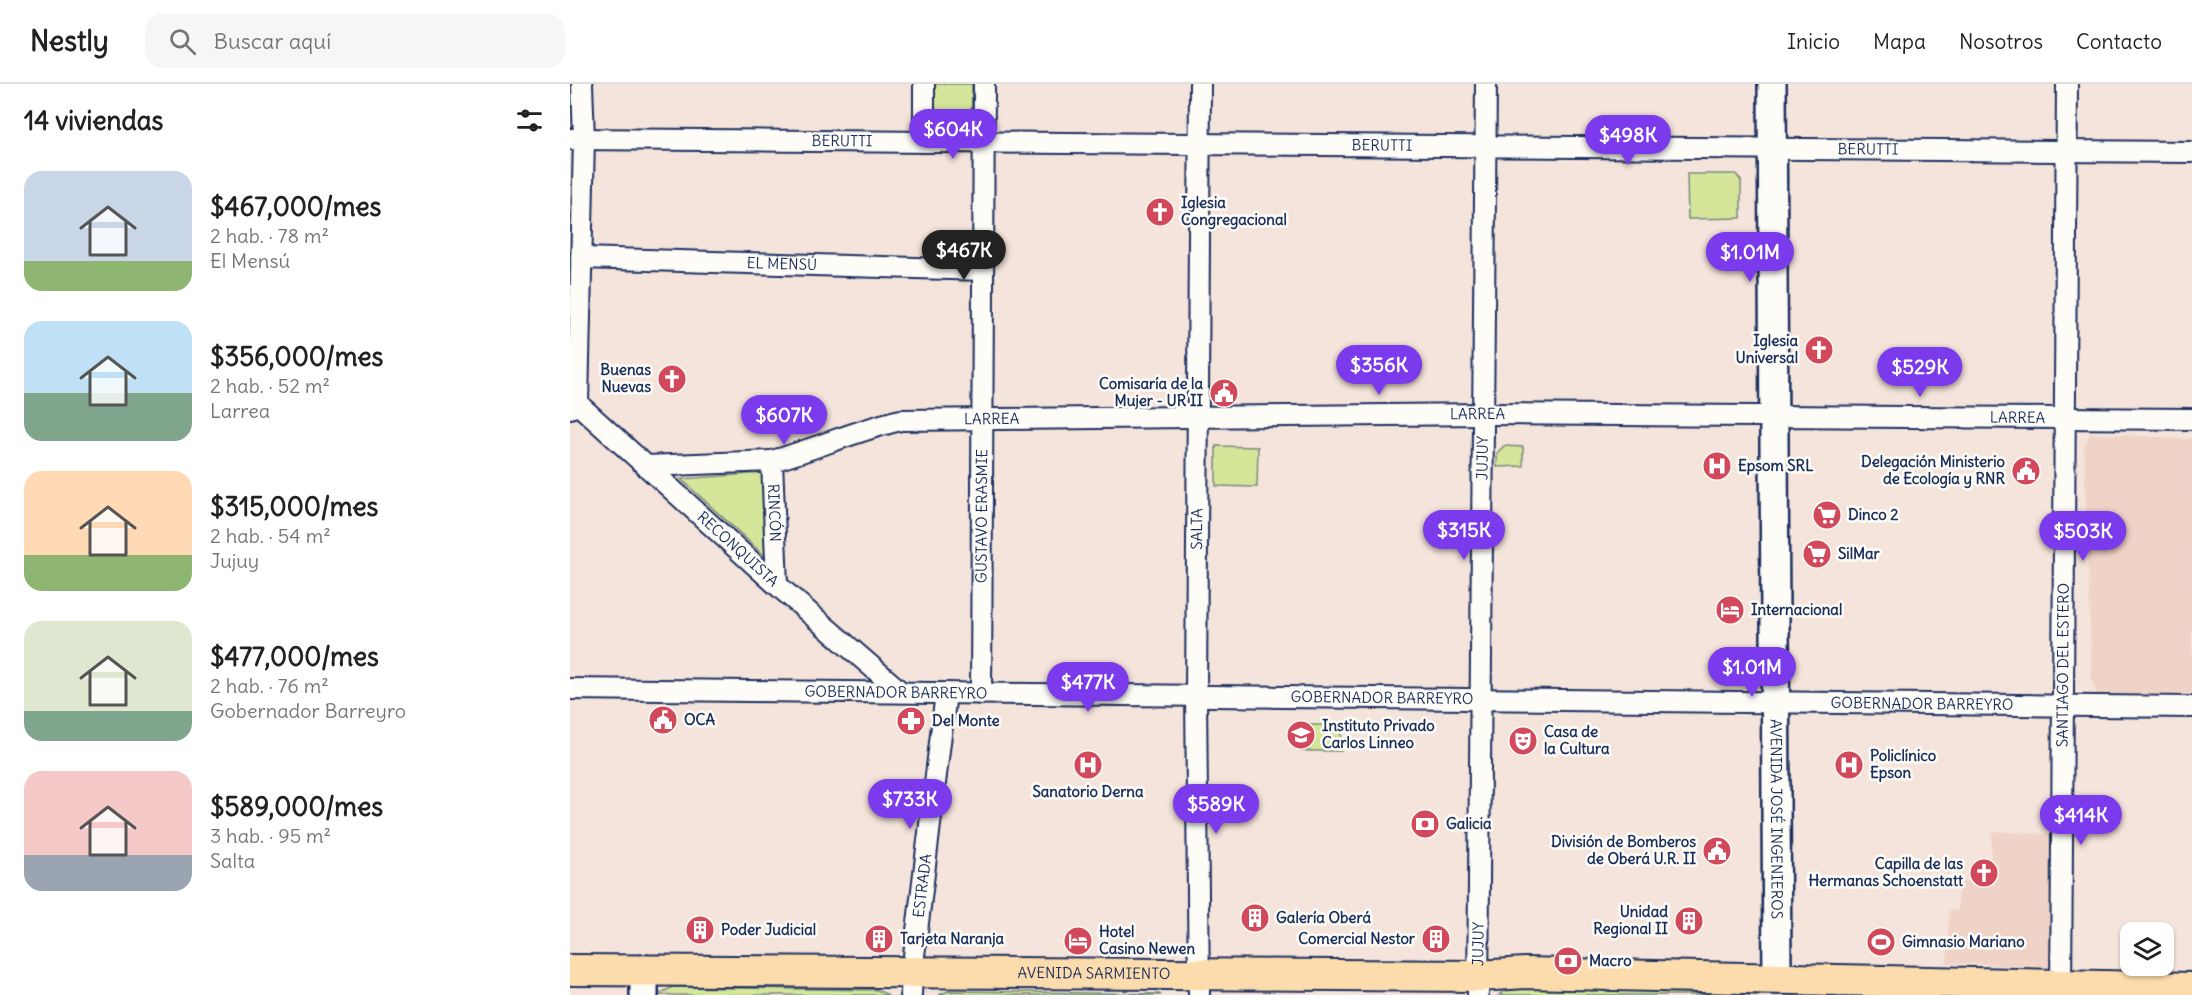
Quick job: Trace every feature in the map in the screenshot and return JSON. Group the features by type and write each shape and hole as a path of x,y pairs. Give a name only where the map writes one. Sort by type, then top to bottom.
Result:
{"main road":[{"name":"AVENIDA JOSÉ INGENIEROS","path":"1772,84 1776,979"},
{"name":"AVENIDA SARMIENTO","path":"570,970 644,982 1478,985 1525,973 1776,979 1874,988 2061,991 2192,988"}],"street":[{"path":"574,406 581,258 577,139 582,84"},
{"path":"924,84 924,142"},
{"name":"GUSTAVO ERASMIE","path":"981,694 984,84"},
{"name":"SALTA","path":"1199,984 1196,696 1200,84"},
{"name":"JUJUY","path":"1478,985 1486,84"},
{"name":"SANTIAGO DEL ESTERO","path":"2061,991 2067,84"},
{"name":"BERUTTI","path":"577,139 2192,152"},
{"name":"EL MENSÚ","path":"581,258 983,270"},
{"name":"RECONQUISTA","path":"574,406 900,692"},
{"name":"LARREA","path":"772,461 808,451 871,427 901,420 1484,414 2192,419"},
{"path":"645,466 772,461"},
{"name":"RINCÓN","path":"772,461 777,585"},
{"name":"GOBERNADOR BARREYRO","path":"570,689 2192,707"},
{"name":"ESTRADA","path":"911,983 946,693"}],"shaded area":[{"path":"2090,433 2192,439 2192,694 2098,695 2092,683 2084,447"},
{"path":"1992,831 2056,835 2052,967 1947,963 1949,910 1958,910 1958,881 1990,883"}],"green space":[{"path":"934,84 972,84 971,128 963,135 941,134 934,127"},
{"path":"1687,174 1736,174 1741,181 1741,218 1688,219"},
{"path":"1216,446 1258,447 1257,487 1216,486"},
{"path":"1504,446 1523,447 1523,466 1497,467 1497,453"},
{"path":"763,473 766,557 681,479"},
{"path":"1300,725 1341,725 1341,751 1300,751"},
{"path":"1512,984 1845,995 1499,995"},
{"path":"673,987 877,990 888,995 657,995"},
{"path":"948,991 1159,994 1161,995 939,995"}],"place":[{"name":"Iglesia Congregacional","path":"1160,212"},
{"name":"Iglesia Universal","path":"1819,350"},
{"name":"Buenas Nuevas","path":"672,379"},
{"name":"Comisaría de la Mujer - UR II","path":"1224,393"},
{"name":"Epsom SRL","path":"1717,466"},
{"name":"Delegación Ministerio de Ecología y RNR","path":"2026,471"},
{"name":"Dinco 2","path":"1827,515"},
{"name":"SilMar","path":"1817,554"},
{"name":"Internacional","path":"1730,610"},
{"name":"OCA","path":"663,720"},
{"name":"Del Monte","path":"911,721"},
{"name":"Instituto Privado Carlos Linneo","path":"1301,735"},
{"name":"Casa de la Cultura","path":"1523,741"},
{"name":"Sanatorio Derna","path":"1088,765"},
{"name":"Policlínico Epson","path":"1849,765"},
{"name":"Galicia","path":"1425,824"},
{"name":"División de Bomberos de Oberá U.R. II","path":"1717,851"},
{"name":"Capilla de las Hermanas Schoenstatt","path":"1984,873"},
{"name":"Galería Oberá","path":"1255,918"},
{"name":"Unidad Regional II","path":"1689,921"},
{"name":"Poder Judicial","path":"700,930"},
{"name":"Tarjeta Naranja","path":"879,939"},
{"name":"Comercial Nestor","path":"1436,939"},
{"name":"Hotel Casino Newen","path":"1078,941"},
{"name":"Gimnasio Mariano","path":"1881,942"},
{"name":"Macro","path":"1568,961"}]}
